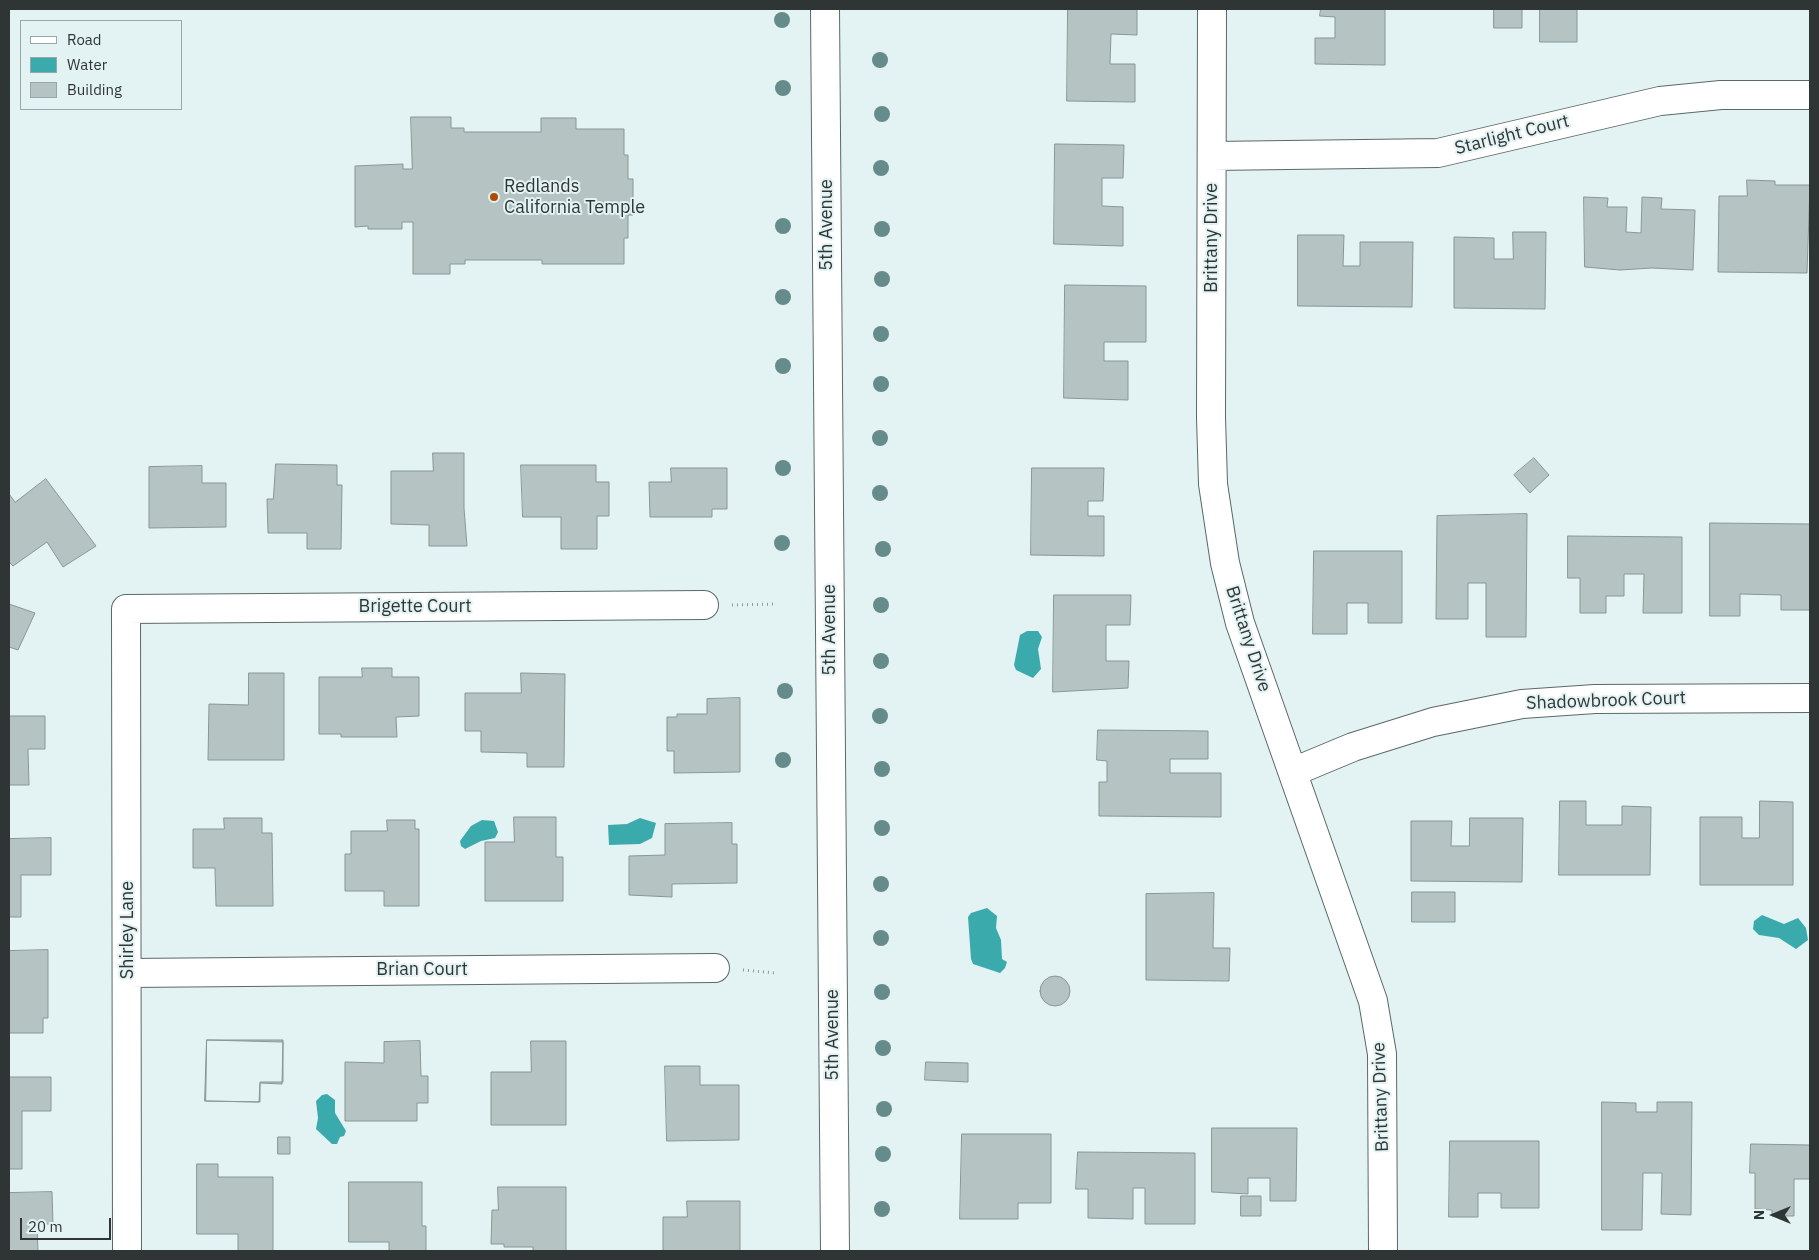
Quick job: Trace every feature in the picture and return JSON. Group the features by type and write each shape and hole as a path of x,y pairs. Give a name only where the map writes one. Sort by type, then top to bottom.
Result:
{"street":[{"name":"5th Avenue","path":"825,9 834,1251"},
{"name":"Brittany Drive","path":"1212,9 1213,484 1225,563 1240,623 1373,1001 1382,1054 1383,1251"},
{"name":"Starlight Court","path":"1212,156 1438,153 1660,101 1721,95 1810,95"},
{"name":"Brigette Court","path":"126,609 704,605"},
{"name":"Shirley Lane","path":"126,609 127,1251"},
{"name":"Shadowbrook Court","path":"1293,772 1353,747 1433,722 1522,704 1595,698 1810,698"},
{"name":"Brian Court","path":"128,972 715,968"}],"path":[{"path":"704,605 774,604"}],"water":[{"path":"1027,631 1038,631 1042,637 1038,649 1041,669 1033,678 1016,670 1014,665 1020,635"},
{"path":"640,818 656,823 652,838 640,844 609,845 608,825 627,824"},
{"path":"482,820 494,821 498,832 495,838 481,841 465,849 461,846 460,841 471,826"},
{"path":"987,908 997,916 996,928 1001,940 1002,959 1007,962 1005,968 1000,973 973,964 971,959 968,917 971,913"},
{"path":"1762,915 1784,924 1798,918 1806,928 1808,940 1796,949 1779,938 1759,935 1753,929 1754,921"},
{"path":"327,1094 335,1100 335,1113 346,1131 344,1136 340,1137 337,1144 332,1144 316,1129 318,1118 316,1101 322,1095"}],"building":[{"path":"1068,9 1137,9 1137,35 1111,34 1110,64 1135,64 1135,102 1067,101"},
{"path":"1321,9 1385,9 1385,65 1315,64 1315,38 1335,38 1335,17 1320,16"},
{"path":"1494,9 1522,9 1522,28 1494,28"},
{"path":"1540,9 1577,9 1577,42 1540,42"},
{"name":"Redlands California Temple","path":"411,117 451,117 451,128 464,128 464,132 541,132 541,118 576,118 576,129 624,129 624,155 628,155 628,179 633,179 633,215 628,215 628,238 624,238 624,264 542,264 542,260 465,260 465,264 450,264 450,274 413,274 413,222 402,222 402,229 368,229 368,226 355,227 355,166 403,164 403,169 412,169"},
{"path":"1055,144 1124,145 1123,178 1102,178 1102,206 1123,207 1123,246 1054,244"},
{"path":"1747,180 1775,181 1775,185 1810,185 1807,273 1718,272 1719,196 1747,196"},
{"path":"1584,197 1608,198 1607,207 1627,207 1626,232 1641,233 1642,197 1662,198 1661,209 1695,210 1693,270 1652,268 1620,270 1585,267"},
{"path":"1513,232 1546,232 1545,309 1454,308 1454,237 1494,238 1494,259 1513,259"},
{"path":"1298,235 1344,235 1343,266 1360,266 1360,242 1413,242 1412,307 1298,306"},
{"path":"1065,285 1146,286 1146,342 1104,342 1104,361 1128,361 1128,400 1064,398"},
{"path":"433,453 464,453 464,508 467,546 429,546 429,525 391,524 391,471 433,471"},
{"path":"1534,458 1549,475 1530,493 1514,475"},
{"path":"276,464 337,465 337,485 342,485 341,549 307,549 307,533 268,533 267,499 273,499"},
{"path":"521,465 596,465 596,482 609,482 609,516 597,516 597,549 561,549 561,517 523,517"},
{"path":"202,466 202,483 226,483 226,527 149,528 149,467"},
{"path":"671,468 727,468 727,509 712,509 712,517 650,517 649,482 671,482"},
{"path":"1032,468 1104,468 1103,501 1088,501 1088,516 1104,516 1104,556 1031,555"},
{"path":"46,479 96,546 63,567 47,542 13,566 9,562 9,494 15,502"},
{"path":"1527,514 1526,637 1486,637 1486,583 1468,583 1468,619 1436,619 1437,516"},
{"path":"1710,523 1810,524 1810,610 1781,610 1781,595 1740,594 1740,616 1710,616"},
{"path":"1568,536 1682,537 1682,613 1643,613 1644,574 1624,574 1624,596 1606,596 1606,613 1580,613 1580,578 1568,578"},
{"path":"1314,551 1402,551 1402,623 1368,623 1368,603 1347,603 1347,634 1313,634"},
{"path":"1054,595 1131,595 1130,625 1106,625 1106,661 1129,661 1128,688 1053,692"},
{"path":"9,604 35,613 18,650 9,647"},
{"path":"362,668 392,668 392,677 419,677 419,716 396,717 397,737 341,737 341,734 319,734 319,677 362,677"},
{"path":"249,673 284,673 284,760 208,760 209,704 248,705"},
{"path":"521,673 565,674 564,767 527,767 527,753 481,752 481,731 465,731 465,693 521,693"},
{"path":"740,698 740,772 674,773 674,751 667,751 667,717 677,717 677,714 707,714 707,699"},
{"path":"9,716 45,716 45,749 28,749 29,785 9,785"},
{"path":"1098,730 1208,731 1208,759 1170,759 1170,773 1221,773 1221,817 1099,816 1099,782 1107,782 1107,761 1097,760"},
{"path":"1560,801 1586,801 1586,825 1622,825 1622,806 1651,807 1650,875 1559,875"},
{"path":"1760,801 1793,802 1793,885 1700,885 1700,817 1742,817 1742,838 1759,838"},
{"path":"514,817 556,817 556,857 563,857 563,901 485,901 485,842 514,842"},
{"path":"224,818 262,818 262,833 272,833 273,906 216,906 215,868 193,868 193,829 224,829"},
{"path":"1470,818 1523,818 1522,882 1411,881 1411,821 1452,821 1451,846 1469,846"},
{"path":"387,820 415,820 415,829 419,829 419,906 384,906 384,891 345,891 345,854 351,854 351,831 387,831"},
{"path":"732,823 732,844 737,844 737,883 672,884 672,897 629,895 629,856 665,855 665,824"},
{"path":"51,838 51,875 21,875 21,917 9,917 9,839"},
{"path":"1412,892 1455,892 1455,922 1412,922"},
{"path":"1214,893 1213,948 1230,948 1229,981 1146,980 1146,894"},
{"path":"48,950 48,1018 43,1018 43,1033 9,1033 9,951"},
{"path":"1055,976 1061,977 1069,985 1069,997 1061,1005 1055,1006 1049,1005 1041,997 1040,991 1041,985 1049,977"},
{"path":"207,1040 283,1040 283,1082 260,1082 260,1102 206,1101"},
{"path":"207,1040 283,1042 282,1084 260,1083 259,1102 205,1101"},
{"path":"420,1041 421,1076 428,1076 428,1103 417,1103 417,1121 345,1121 345,1062 384,1063 384,1042"},
{"path":"531,1041 566,1041 566,1125 491,1125 491,1072 531,1072"},
{"path":"926,1062 968,1063 968,1082 925,1080"},
{"path":"665,1066 700,1066 700,1085 739,1085 739,1140 667,1141"},
{"path":"9,1077 51,1077 51,1111 22,1111 22,1169 9,1169"},
{"path":"1602,1102 1636,1103 1636,1112 1657,1112 1657,1102 1692,1102 1691,1215 1661,1214 1662,1173 1643,1173 1642,1230 1602,1230"},
{"path":"1212,1128 1297,1128 1296,1201 1270,1201 1270,1178 1248,1178 1248,1194 1212,1192"},
{"path":"962,1134 1051,1134 1051,1203 1018,1203 1018,1219 960,1219"},
{"path":"278,1137 290,1137 290,1154 278,1154"},
{"path":"1450,1141 1539,1141 1539,1208 1501,1208 1501,1193 1478,1193 1478,1217 1449,1217"},
{"path":"1751,1144 1810,1145 1810,1179 1794,1179 1794,1216 1772,1216 1772,1210 1755,1209 1755,1173 1750,1173"},
{"path":"1078,1152 1195,1153 1195,1224 1145,1224 1145,1188 1133,1188 1133,1219 1088,1218 1088,1189 1076,1189"},
{"path":"197,1164 218,1164 218,1177 273,1177 273,1251 238,1251 238,1234 197,1234"},
{"path":"349,1182 422,1182 422,1226 426,1226 426,1251 389,1251 389,1242 349,1242"},
{"path":"498,1187 566,1187 566,1251 533,1251 533,1247 504,1247 504,1244 491,1244 492,1210 498,1210"},
{"path":"52,1192 53,1224 37,1224 38,1251 9,1251 9,1193"},
{"path":"1241,1196 1261,1196 1261,1216 1241,1216"},
{"path":"687,1201 740,1201 740,1251 663,1251 663,1217 687,1217"}],"place":[{"name":"Redlands California Temple","path":"494,197"}]}
